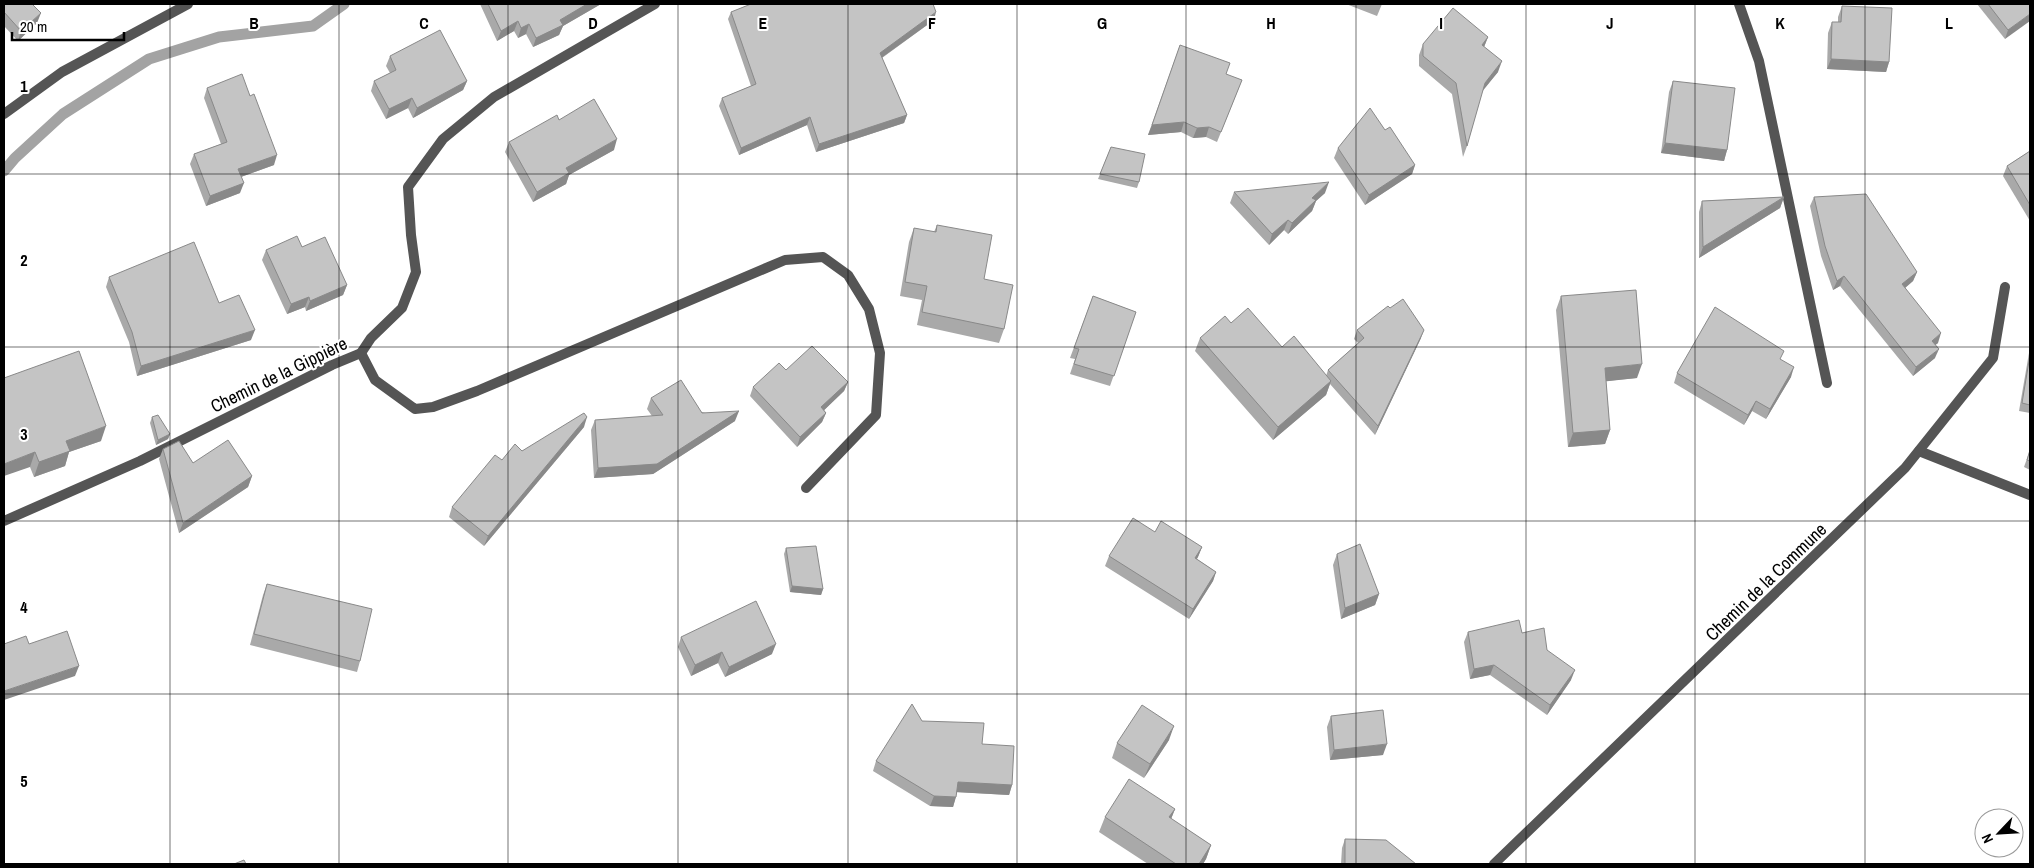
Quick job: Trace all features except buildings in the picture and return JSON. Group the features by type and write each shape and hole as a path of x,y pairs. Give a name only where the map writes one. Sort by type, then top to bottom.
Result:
{"street":[{"path":"4,114 62,72 188,4"},
{"name":"Chemin de la Gippière","path":"4,521 140,461 332,365 361,353 371,338 402,308 416,272 411,235 408,187 443,139 494,97 655,4"},
{"path":"1738,4 1759,61 1827,383"},
{"path":"361,353 375,380 415,409 433,407 477,391 785,260 823,257 848,275 869,310 880,353 876,416 806,488"},
{"name":"Chemin de la Commune","path":"1494,864 1740,630 1906,468 1993,358 2005,287"},
{"path":"1919,451 2030,495"}],"waterway":[{"path":"4,171 15,158 63,114 149,59 219,37 313,26 344,4"}]}
